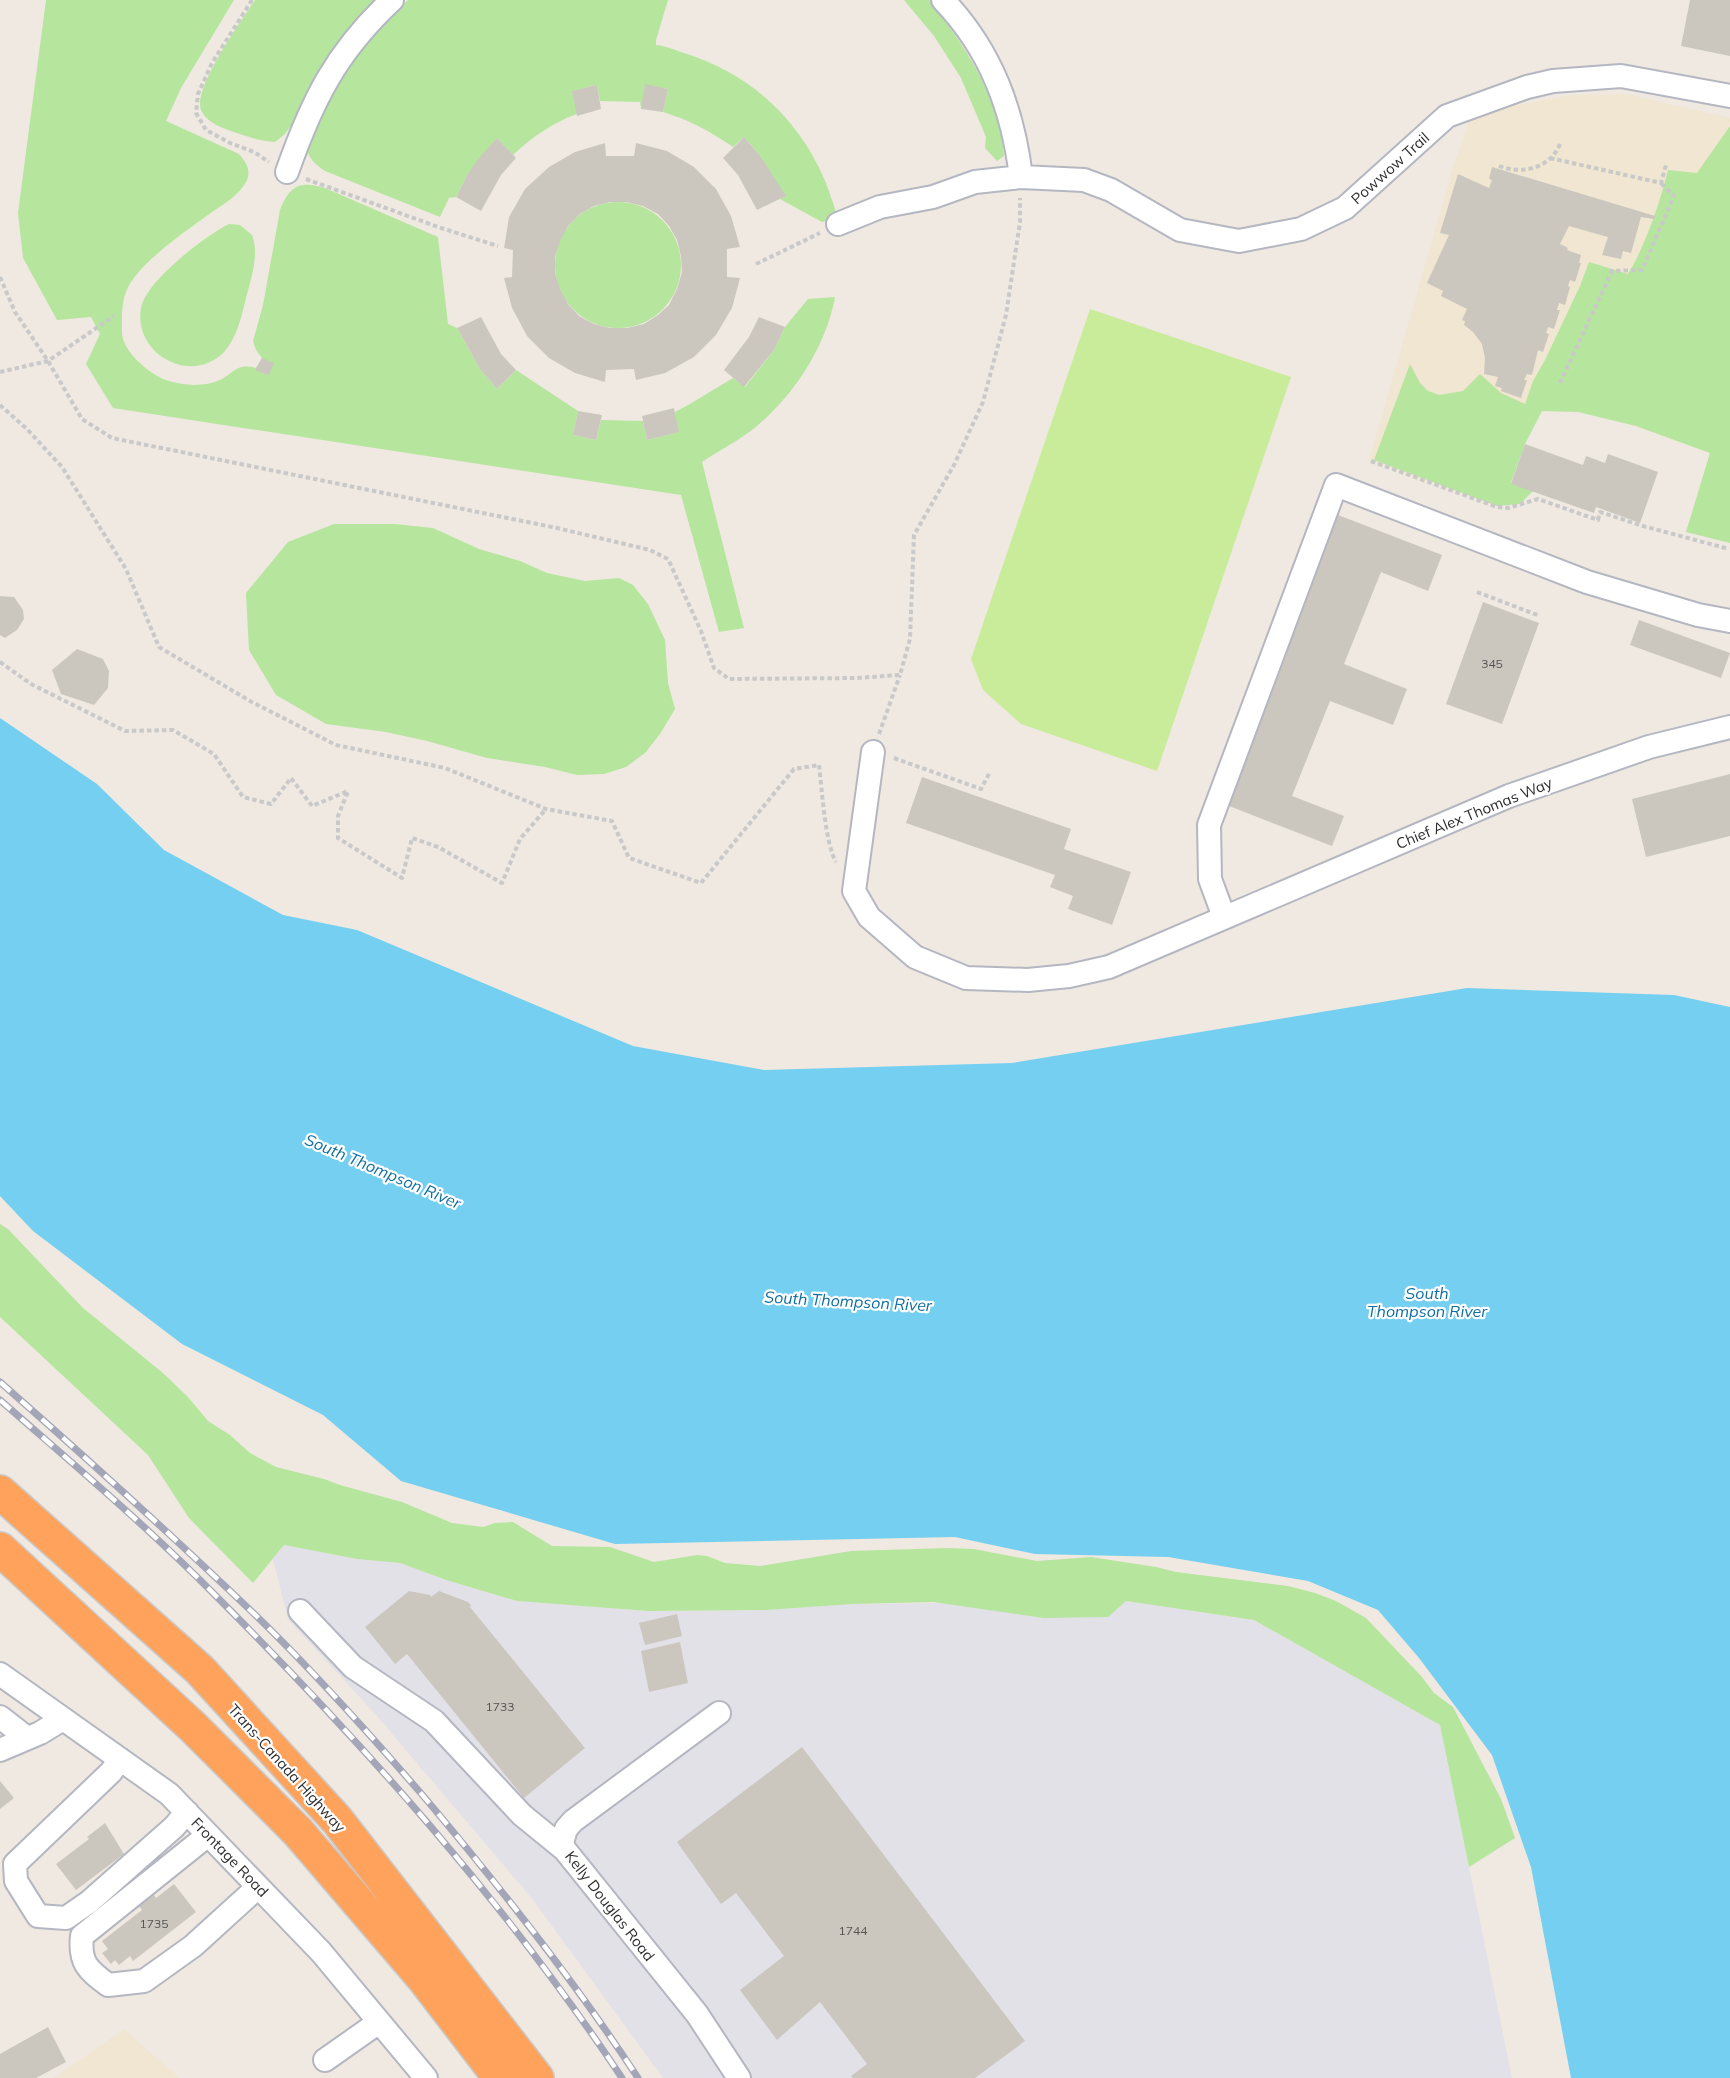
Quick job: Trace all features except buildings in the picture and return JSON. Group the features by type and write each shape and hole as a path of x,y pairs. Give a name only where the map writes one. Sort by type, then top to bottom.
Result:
{"highway":[{"name":"Trans-Canada Highway","path":"0,1492 200,1670 329,1812 537,2078"},
{"path":"0,1517 36,1524"},
{"path":"0,1549 193,1727 297,1832 424,1979 500,2078"},
{"path":"0,1580 70,1628 193,1727"}],"street":[{"path":"287,172 303,126 336,63 355,37 392,0"},
{"path":"943,0 969,33 993,73 1006,104 1014,132 1021,177"},
{"name":"Powwow Trail","path":"838,224 880,207 933,197 975,182 1021,177 1084,180 1111,190 1180,230 1239,241 1301,228 1345,208 1448,116 1527,87 1552,81 1621,76 1730,96"},
{"path":"1224,917 1210,879 1209,825 1336,485 1587,582 1698,615 1730,621"},
{"name":"Chief Alex Thomas Way","path":"854,891 869,917 915,957 966,978 1028,980 1069,976 1109,967 1509,796 1648,747 1730,727"},
{"path":"854,891 873,752"},
{"path":"300,1611 353,1667 434,1721 522,1815 565,1850"},
{"name":"Frontage Road","path":"0,1674 169,1794 321,1952 426,2078"},
{"name":"Kelly Douglas Road","path":"719,1713 573,1821 566,1829 562,1843 565,1850 697,2014 739,2078"},
{"path":"0,1717 27,1738"},
{"path":"0,1750 63,1719"},
{"path":"120,1759 111,1772 15,1864 16,1881 38,1916 66,1918 89,1902 174,1827 187,1812"},
{"path":"208,1835 82,1936 80,1952 91,1972 108,1985 144,1981 193,1946 258,1887"},
{"path":"325,2060 379,2022"}],"path":[{"path":"252,0 212,63 198,94 196,112 206,130 254,152 287,172 441,228 498,246"},
{"path":"1499,166 1509,170 1528,170 1550,158 1560,144"},
{"path":"1550,158 1661,183 1674,196 1642,270 1612,271 1560,384"},
{"path":"1661,183 1666,165"},
{"path":"990,772 981,789 873,752 910,639 914,535 954,465 983,402 1006,315 1020,222 1021,177"},
{"path":"756,264 838,224"},
{"path":"0,277 15,312 48,361 82,419 111,438 556,528 650,550 668,559 702,631 714,668 729,680 900,675"},
{"path":"0,372 48,361 114,316"},
{"path":"0,405 27,429 62,467 126,569 159,647 250,701 336,745 445,768 546,809 612,820 629,858 701,883 794,769 819,765 832,856 854,891"},
{"path":"1371,461 1497,507 1508,508 1525,501 1538,500 1598,520 1600,512 1729,549"},
{"path":"1477,592 1540,616"},
{"path":"0,662 31,684 125,731 173,730 214,754 243,797 271,804 291,778 312,806 348,791 338,816 338,838 402,878 412,838 438,848 502,882 520,839 546,809"}],"shaded area":[{"path":"1626,94 1730,118 1730,539 1688,525 1710,453 1553,397 1530,407 1497,506 1369,461 1453,167 1472,114 1570,95"},
{"path":"284,1545 357,1559 400,1563 446,1580 517,1601 648,1611 766,1610 853,1604 1126,1601 1254,1620 1440,1725 1512,2078 663,2078 533,1900 377,1716 288,1619 273,1559"},
{"path":"124,2029 179,2078 54,2078"}],"green space":[{"path":"46,0 234,0 181,88 166,121 239,154 247,167 248,178 231,199 151,259 131,282 123,302 122,332 126,347 152,373 166,380 201,385 220,380 240,367 256,368 262,358 253,341 263,305 280,210 287,195 302,185 325,188 438,237 448,324 457,328 480,369 497,389 516,370 578,411 573,435 596,440 601,420 643,421 647,440 678,432 675,412 733,378 745,387 774,350 785,327 808,299 835,297 831,315 816,351 807,368 784,399 757,426 702,462 744,628 719,632 681,495 113,408 86,364 100,334 91,317 57,320 23,258 18,213"},
{"path":"255,0 382,0 285,134 275,142 263,141 222,128 210,121 201,110 200,100 211,71"},
{"path":"408,0 668,0 656,45 711,63 753,87 771,103 788,120 815,160 826,183 837,218 822,222 780,199 785,196 761,157 744,137 733,147 699,126 663,112 668,89 646,85 641,109 640,102 600,101 597,85 573,91 577,114 543,131 513,155 497,138 467,175 456,197 449,198 440,217 325,171 315,164 307,150 307,143 323,107 343,73 367,42"},
{"path":"904,0 929,0 955,35 978,73 988,92 1001,134 1004,156 997,161 985,148 986,137 961,78 934,36"},
{"path":"1730,126 1730,543 1686,532 1710,453 1636,426 1578,412 1542,411 1525,444 1511,483 1533,491 1520,504 1497,506 1374,460 1410,364 1420,383 1428,391 1439,395 1463,391 1480,374 1501,393 1525,404 1533,381 1580,286 1589,262 1628,274 1651,224 1668,170 1697,173"},
{"path":"618,202 642,206 663,220 677,241 681,265 677,289 663,310 642,324 618,328 594,324 573,310 559,289 555,265 559,241 573,220 594,206"},
{"path":"229,224 240,225 252,235 255,251 252,277 235,335 224,352 211,362 196,366 181,365 167,360 155,351 146,339 141,324 141,308 145,297 153,285 178,260 206,238"},
{"path":"1090,309 1291,377 1157,771 1021,724 983,690 971,659"},
{"path":"334,524 395,524 433,528 479,549 520,561 547,573 585,581 619,578 633,585 648,604 665,640 668,683 675,709 645,753 626,767 604,774 577,775 545,767 487,758 386,732 326,724 276,695 249,650 246,593 288,542"},
{"path":"0,1224 8,1229 83,1308 163,1373 188,1397 208,1421 230,1435 250,1453 276,1467 402,1502 452,1523 483,1527 495,1523 513,1522 552,1546 610,1547 654,1562 697,1555 725,1563 760,1566 851,1551 948,1548 974,1549 1037,1561 1091,1557 1176,1572 1288,1586 1336,1601 1366,1618 1422,1677 1434,1693 1453,1707 1501,1799 1515,1838 1469,1867 1440,1725 1254,1620 1126,1601 1108,1617 1044,1618 933,1602 853,1604 766,1610 648,1611 517,1601 446,1580 400,1563 357,1559 284,1545 253,1583 189,1518 148,1455 0,1317"}],"water":[{"name":"South Thompson River","path":"0,718 97,784 164,850 283,915 357,930 633,1046 764,1070 1012,1063 1467,988 1674,995 1730,1007 1730,2078 1571,2078 1531,1867 1492,1755 1419,1658 1378,1610 1308,1581 1168,1557 1035,1554 955,1537 615,1544 401,1481 323,1415 182,1344 33,1231 0,1196"}],"railway":[{"path":"0,1382 216,1578 293,1652 338,1700 425,1798 508,1900 588,2005 638,2078"},
{"path":"0,1400 164,1545 326,1709 481,1887 530,1949 622,2078"}]}
